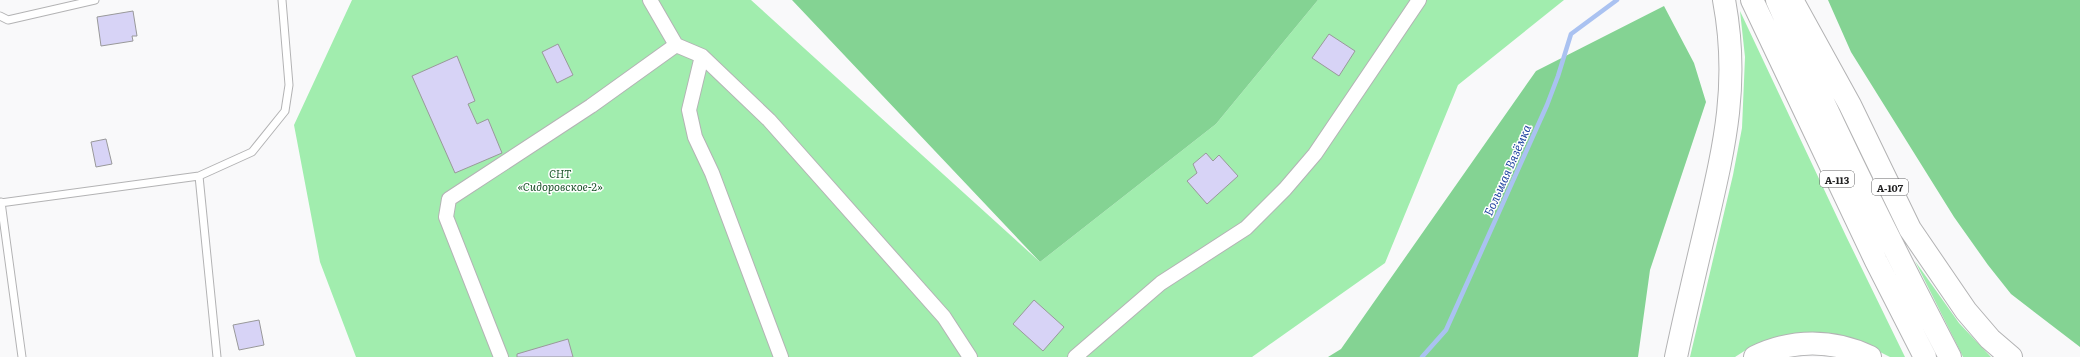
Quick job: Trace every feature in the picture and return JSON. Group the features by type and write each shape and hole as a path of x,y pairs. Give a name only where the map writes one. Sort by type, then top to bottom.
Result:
{"highway":[{"path":"1676,357 1717,179 1728,119 1731,90 1731,56 1724,0"},
{"name":"А-113","path":"1752,0 1876,261 1925,357"},
{"name":"А-113","path":"1777,0 1891,244 1950,357"},
{"name":"А-107","path":"1792,0 1850,105 1910,229 1958,301 1990,339 2011,357"},
{"path":"1755,357 1787,345 1816,343 1841,346 1870,357"}],"street":[{"path":"650,0 676,45 702,56 769,120 944,317 970,357"},
{"path":"1075,357 1161,283 1246,228 1285,190 1315,154 1419,0"},
{"path":"501,357 446,217 449,199 591,106 676,45"},
{"path":"702,56 690,110 695,137 712,173 781,357"}],"lane":[{"path":"0,16 8,20 95,0"},
{"path":"22,357 0,202 199,176 252,152 285,111 289,85 282,0"},
{"path":"199,176 217,357"}],"green space":[{"name":"СНТ «Сидоровское-2»","path":"352,0 751,0 1040,262 1216,124 1318,0 1564,0 1458,85 1385,263 1252,357 356,357 320,262 294,125"},
{"path":"792,0 1318,0 1216,124 1040,262"},
{"path":"1828,0 2080,0 2080,347 2011,294 1988,265 1954,217 1851,52"},
{"path":"1664,6 1694,63 1706,102 1650,270 1638,357 1328,357 1341,349 1536,71"},
{"path":"1740,11 1905,357 1890,357 1860,342 1767,341 1749,348 1735,357 1690,357 1733,175 1742,128 1745,57"},
{"path":"1915,261 1959,323 1991,357 1963,357"}],"building":[{"path":"133,11 137,36 132,36 133,41 101,46 97,17"},
{"path":"1329,34 1355,51 1339,76 1312,58"},
{"path":"558,44 573,75 557,83 542,52"},
{"path":"457,56 475,101 468,104 477,124 488,119 502,153 455,173 412,76"},
{"path":"106,139 112,164 96,167 91,142"},
{"path":"1206,153 1213,161 1219,155 1238,176 1207,204 1187,181 1197,173 1193,164"},
{"path":"1034,300 1064,327 1043,351 1013,324"},
{"path":"259,320 264,345 239,350 233,325"},
{"path":"568,339 573,357 517,357 517,354"}],"waterway":[{"name":"Большая Вязёмка","path":"1422,357 1446,330 1547,105 1571,34 1617,0"}]}
